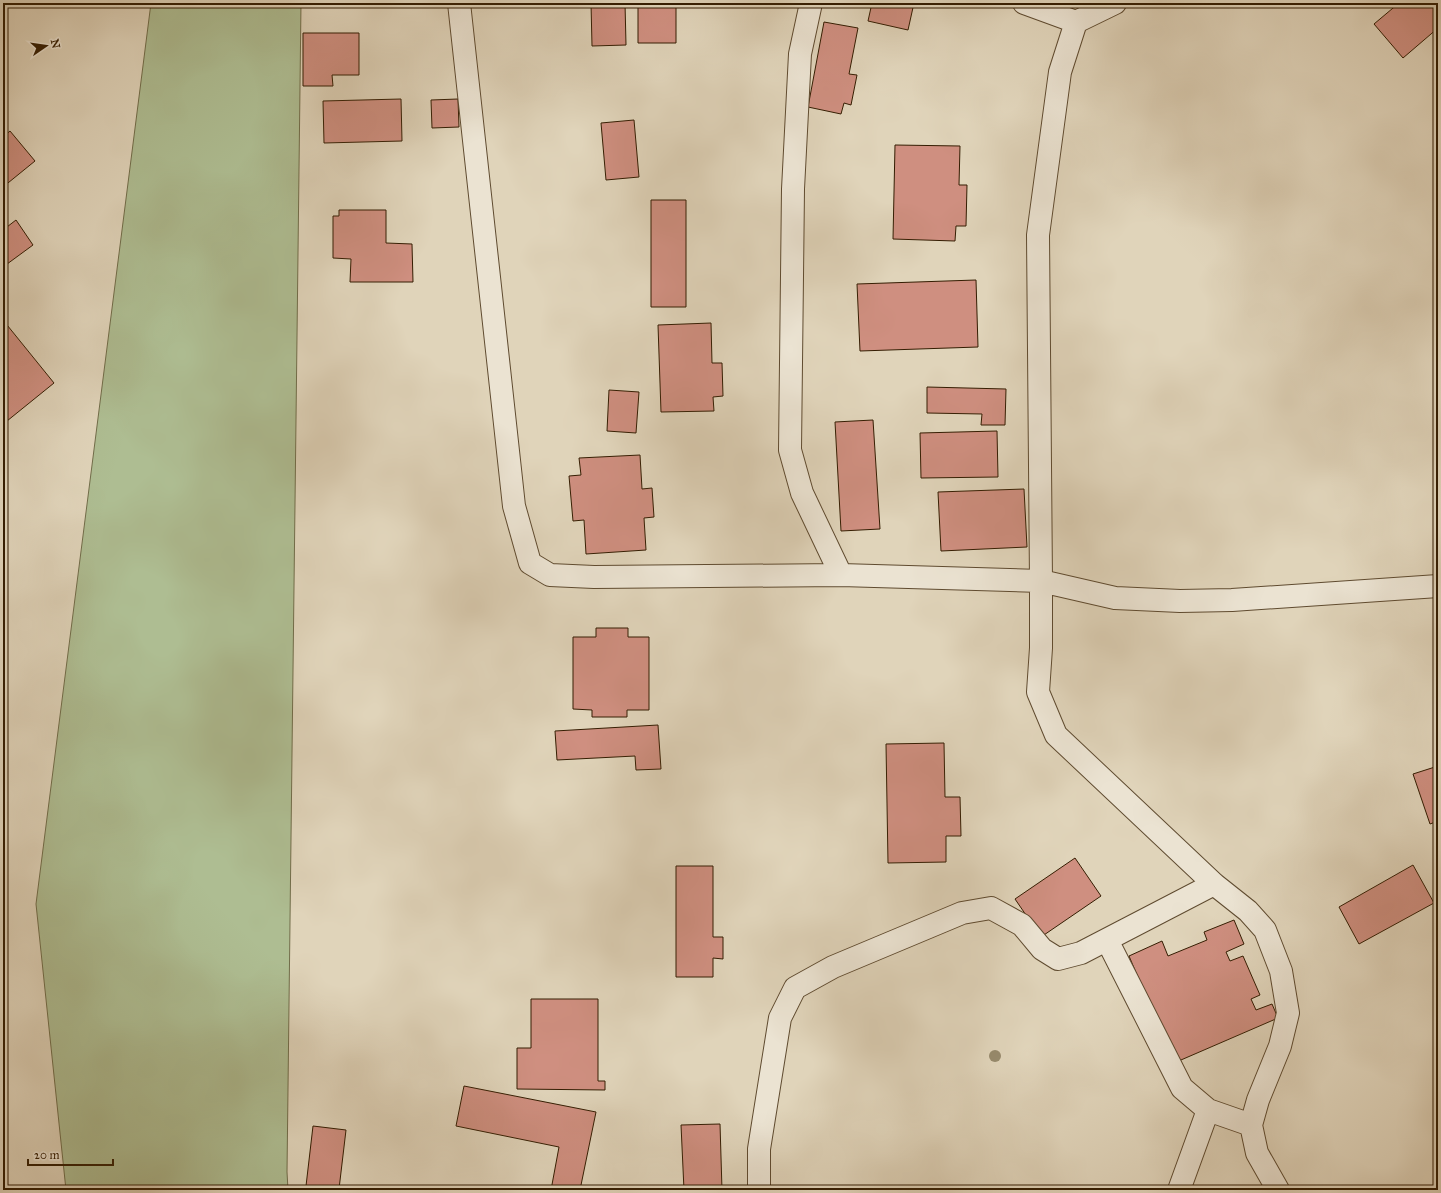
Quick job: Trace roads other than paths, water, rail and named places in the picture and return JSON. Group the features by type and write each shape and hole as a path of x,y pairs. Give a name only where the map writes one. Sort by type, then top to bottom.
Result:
{"street":[{"path":"459,3 514,506 530,564 550,575 594,577 841,575 1042,581 1115,598 1180,601 1232,600 1438,586"},
{"path":"810,3 800,54 793,189 790,450 802,493 841,575"},
{"path":"1024,3 1076,22 1115,3"},
{"path":"1076,22 1060,72 1038,234 1042,581 1041,648 1038,692 1056,735 1214,884 1248,911 1265,930 1281,971 1288,1013 1280,1046 1258,1100 1251,1125 1257,1153 1278,1190"},
{"path":"759,1190 759,1149 780,1018 795,988 833,967 962,913 992,908 1022,925 1042,949 1058,959 1081,953 1214,884"},
{"path":"1107,940 1182,1088 1208,1110 1251,1125"},
{"path":"1179,1190 1208,1110"}]}
